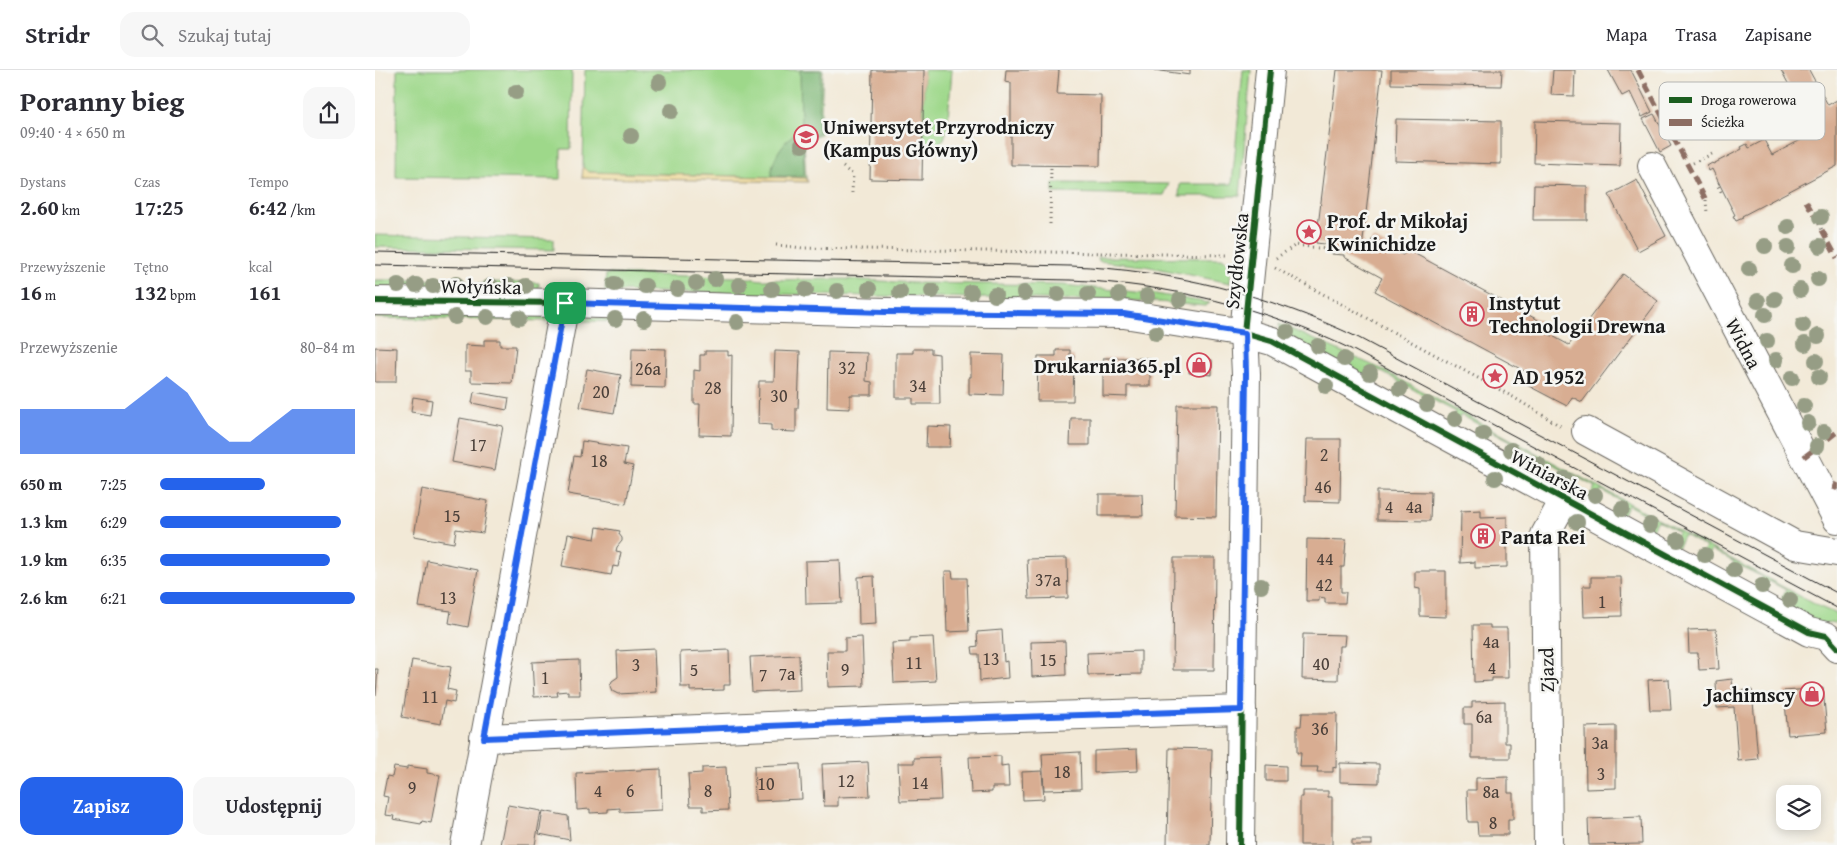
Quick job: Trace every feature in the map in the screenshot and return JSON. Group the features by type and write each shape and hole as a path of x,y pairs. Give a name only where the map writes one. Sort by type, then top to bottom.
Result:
{"street":[{"name":"Szydłowska","path":"1240,845 1245,333 1271,70"},
{"name":"Widna","path":"1652,166 1837,519"},
{"name":"Wołyńska","path":"375,301 565,303 885,312 1124,314 1245,333"},
{"path":"465,845 565,303"},
{"name":"Winiarska","path":"1245,333 1272,341 1809,632 1833,640"},
{"path":"1575,430 1795,545 1837,552"},
{"name":"Zjazd","path":"1548,845 1545,535 1564,500"},
{"path":"484,738 890,721 1241,710"}],"path":[{"path":"1693,163 1712,154"},
{"path":"1050,224 1051,166"},
{"path":"843,167 853,175 852,193"},
{"path":"1719,183 1717,184 1721,192"},
{"path":"1814,215 1822,230"},
{"path":"776,245 803,248 1233,255"},
{"path":"1301,246 1332,250"},
{"path":"1272,266 1575,430"}],"green space":[{"path":"397,70 572,70 571,149 561,149 561,179 396,177"},
{"path":"585,70 823,70 820,134 804,141 806,178 587,172 583,167"},
{"path":"800,70 821,70 818,133 803,141 804,176 772,176 772,169 777,155 790,137 801,128"},
{"path":"924,70 952,70 947,130 944,139 935,146 923,145"},
{"path":"1243,70 1251,70 1240,196 1179,196 1180,184 1232,184"},
{"path":"1053,183 1169,184 1164,195 1053,193"},
{"path":"375,235 554,239 554,250 375,247"},
{"path":"1098,257 1222,258 1231,264 1230,283 1145,266 1099,261"},
{"path":"606,274 736,277 763,280 844,279 916,283 1063,285 1156,294 1210,303 1205,306 1145,301 605,291"},
{"path":"375,280 458,280 459,285 483,284 483,282 539,283 539,291 375,288"},
{"path":"375,313 547,316 552,321 375,318"},
{"path":"574,317 659,318 659,322 570,321"},
{"path":"1279,324 1379,368 1820,607 1837,614 1837,622 1830,624 1815,621 1779,603 1786,590 1769,581 1761,594 1755,591 1763,577 1740,566 1733,579 1727,575 1734,562 1712,550 1704,563 1699,560 1706,547 1684,535 1677,548 1671,545 1678,532 1657,520 1650,533 1643,530 1650,517 1628,505 1621,518 1616,515 1622,502 1601,490 1594,503 1588,500 1595,487 1572,474 1565,487 1558,484 1565,471 1545,460 1538,473 1532,469 1538,456 1519,446 1512,459 1504,454 1511,441 1490,430 1483,443 1477,440 1483,427 1461,415 1454,427 1450,425 1456,412 1433,400 1427,412 1421,409 1427,397 1407,386 1400,398 1394,394 1400,382 1378,370 1371,382 1281,332"}],"sand":[{"path":"583,167 588,172 806,178 808,182 582,178"}],"building":[{"path":"872,70 924,70 922,180 870,179"},
{"path":"1006,70 1059,70 1057,94 1101,95 1100,166 1011,165 1011,83 1005,82"},
{"path":"1154,70 1190,70 1190,75"},
{"name":"Instytut Technologii Drewna","path":"1337,70 1382,70 1362,249 1366,251 1373,238 1403,255 1406,249 1551,327 1547,333 1569,345 1623,274 1658,301 1582,402 1572,397 1567,406 1523,383 1528,373 1375,291 1382,278 1344,257 1344,255 1332,254 1333,245 1316,243"},
{"path":"1391,70 1502,70 1501,86 1391,84"},
{"path":"1553,70 1575,70 1574,96 1551,95"},
{"path":"1608,70 1631,70 1652,112 1642,117 1630,92 1622,96"},
{"path":"1781,70 1809,70 1816,82 1787,82"},
{"path":"1825,99 1828,105 1837,100 1837,166 1742,216 1743,218 1736,221 1733,216 1735,215 1712,169 1709,171 1707,166 1742,149 1741,147 1747,144 1749,148 1764,140 1772,155 1801,140 1825,140"},
{"path":"1654,114 1659,123 1659,140 1668,140 1671,146 1660,152 1643,119"},
{"path":"1396,119 1501,121 1501,164 1395,161"},
{"path":"1535,121 1621,123 1620,166 1534,163"},
{"path":"1637,180 1666,236 1638,251 1609,195"},
{"path":"1534,185 1587,186 1587,220 1533,220"},
{"path":"484,340 500,340 500,346 516,346 512,383 471,382 471,371 465,371 465,345 484,346"},
{"path":"375,347 397,348 396,382 375,382"},
{"path":"632,348 666,349 665,388 631,387"},
{"path":"913,349 931,349 931,353 939,354 940,404 913,404 913,398 896,398 896,353 913,353"},
{"path":"1056,350 1070,350 1070,356 1074,356 1073,401 1037,401 1038,356 1056,356"},
{"path":"705,351 728,351 728,356 732,355 731,436 699,435 700,404 694,404 694,370 700,371 700,355 705,355"},
{"path":"775,351 800,352 796,432 771,431 771,425 758,424 759,381 774,381"},
{"path":"828,352 867,353 866,381 872,382 872,395 850,395 850,409 827,408"},
{"path":"971,354 1004,355 1003,395 969,394"},
{"path":"1103,358 1150,358 1150,386 1127,386 1127,397 1103,396"},
{"path":"1190,358 1212,360 1212,375 1189,373"},
{"path":"587,369 621,375 614,413 580,407"},
{"path":"474,392 509,398 507,410 472,403"},
{"path":"413,397 432,400 430,415 411,412"},
{"path":"1177,405 1218,405 1216,517 1175,516"},
{"path":"460,418 503,426 495,470 452,462"},
{"path":"1071,418 1090,418 1090,445 1070,445"},
{"path":"927,426 951,427 950,447 926,447"},
{"path":"1307,439 1341,439 1340,502 1305,501"},
{"path":"582,441 627,448 624,464 633,466 626,504 568,494 574,456 580,457"},
{"path":"422,489 488,501 483,533 456,529 454,543 414,536"},
{"path":"1377,491 1431,492 1430,521 1377,520"},
{"path":"1099,494 1142,494 1143,516 1099,516"},
{"name":"Panta Rei","path":"1481,510 1481,518 1507,517 1507,567 1475,568 1475,562 1460,563 1461,511"},
{"path":"597,527 620,531 619,534 622,541 616,551 621,552 618,567 613,566 611,575 562,566 568,534 595,539"},
{"path":"1307,539 1346,540 1344,567 1341,567 1341,592 1346,592 1345,603 1325,603 1325,598 1319,597 1319,601 1306,601"},
{"path":"1067,558 1068,598 1029,599 1027,559"},
{"path":"1174,558 1215,558 1214,670 1173,670"},
{"path":"427,560 478,570 468,627 449,623 451,611 419,607"},
{"path":"840,560 842,603 806,604 805,561"},
{"path":"945,571 952,571 953,578 967,578 969,631 947,632"},
{"path":"1415,571 1446,571 1446,617 1420,616 1420,589 1415,588"},
{"path":"874,576 876,624 859,625 858,577"},
{"path":"1591,577 1621,577 1622,616 1584,617 1583,586 1591,586"},
{"path":"1473,625 1507,628 1508,678 1492,678 1492,681 1474,682"},
{"path":"1716,629 1719,669 1699,670 1698,653 1689,653 1688,630"},
{"path":"1002,630 1004,662 1007,661 1008,678 980,681 979,654 973,654 972,647 978,646 977,632"},
{"path":"1303,634 1345,635 1344,646 1339,646 1338,680 1302,679"},
{"path":"862,637 864,686 828,687 827,651 845,651 845,638"},
{"path":"933,637 936,681 894,683 892,643 910,642 910,638"},
{"path":"1065,641 1066,675 1032,677 1031,642"},
{"path":"654,649 656,692 618,694 612,691 610,686 612,681 618,677 617,651"},
{"path":"729,650 730,685 724,685 724,690 690,691 690,687 681,687 680,652"},
{"path":"1141,651 1141,674 1088,675 1087,653"},
{"path":"799,655 800,690 752,692 750,657"},
{"path":"412,660 451,667 447,689 456,691 454,703 445,701 441,724 402,717"},
{"path":"579,660 580,695 568,695 568,691 557,692 558,696 534,697 532,662"},
{"path":"375,669 378,669 376,695 375,695"},
{"path":"1669,679 1671,710 1650,710 1648,680"},
{"path":"1732,679 1733,691 1752,690 1758,759 1738,761 1734,707 1717,708 1716,681"},
{"path":"1823,688 1827,732 1788,735 1784,691"},
{"path":"1505,701 1505,743 1510,743 1510,758 1472,758 1472,724 1464,724 1464,708 1472,708 1472,702"},
{"path":"1302,713 1337,713 1336,768 1333,767 1333,772 1317,772 1318,767 1300,767 1301,753 1297,753 1297,726 1301,726"},
{"path":"1616,726 1616,788 1586,789 1585,727"},
{"path":"1169,748 1212,749 1210,845 1167,845"},
{"path":"1137,749 1138,771 1094,773 1094,751"},
{"path":"1080,752 1081,789 1044,790 1042,754"},
{"path":"1001,756 1001,766 1008,765 1009,787 992,787 992,792 971,793 969,757"},
{"path":"939,757 941,800 900,801 898,763 914,763 914,758"},
{"path":"868,762 870,796 838,797 838,806 824,806 822,764"},
{"path":"1340,763 1379,764 1379,783 1340,782"},
{"path":"800,764 802,799 755,801 754,766"},
{"path":"1266,765 1286,766 1286,781 1266,781"},
{"path":"407,766 427,769 427,773 440,775 431,823 422,821 421,824 393,819 394,816 385,815 388,797 383,796 387,776 392,777 394,767 407,769"},
{"path":"726,767 728,810 703,811 703,806 690,806 688,774 702,773 702,768"},
{"path":"661,769 662,810 620,812 620,808 608,809 608,812 590,813 590,809 577,810 576,773"},
{"path":"1042,771 1044,799 1023,800 1022,772"},
{"path":"1508,777 1508,793 1513,793 1513,819 1508,819 1508,835 1478,835 1477,822 1468,822 1467,790 1476,790 1476,778"},
{"path":"1303,791 1328,791 1328,797 1332,797 1332,845 1300,845 1300,797 1303,797"},
{"path":"508,805 541,811 535,845 500,845"},
{"path":"543,811 568,816 570,840 539,834"},
{"path":"1641,817 1642,844 1589,845 1588,819"},
{"path":"1352,840 1372,840 1372,845 1352,845"}],"tram line":[{"path":"375,252 1071,266 1145,273 1218,287 1290,309 1325,322 1359,338 1837,593"},
{"path":"375,265 1070,280 1107,282 1215,300 1285,321 1353,350 1837,608"}],"marked path":[{"path":"1638,70 1659,110"},
{"path":"1675,140 1706,200"},
{"path":"1806,201 1814,215"},
{"path":"1822,230 1837,258"},
{"path":"1804,457 1837,432"},
{"path":"1834,490 1837,483"}],"cycle path":[{"path":"1240,845 1246,374 1244,333 1270,70"},
{"path":"375,301 565,303 886,312 1124,314 1244,333 1272,341 1809,632 1826,636 1837,648"}],"place":[{"name":"Uniwersytet Przyrodniczy (Kampus Główny)","path":"806,137"},
{"name":"Prof. dr Mikołaj Kwinichidze","path":"1309,232"},
{"name":"Instytut Technologii Drewna","path":"1472,314"},
{"name":"Drukarnia365.pl","path":"1199,365"},
{"name":"AD 1952","path":"1495,376"},
{"name":"Panta Rei","path":"1483,536"},
{"name":"Jachimscy","path":"1812,694"}],"route":[{"path":"565,303 885,312 1124,314 1245,333 1241,710 890,721 484,738 565,303"}]}
